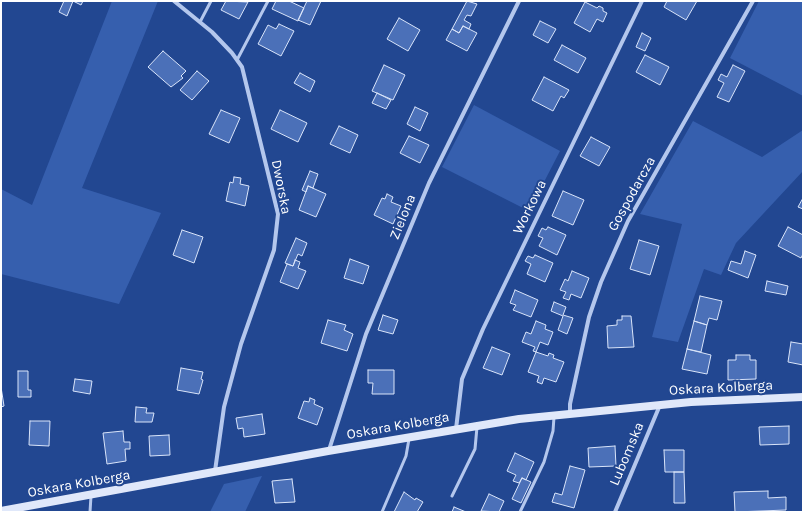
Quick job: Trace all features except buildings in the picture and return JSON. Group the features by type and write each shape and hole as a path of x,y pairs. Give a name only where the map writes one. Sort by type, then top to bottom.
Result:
{"main road":[{"name":"Oskara Kolberga","path":"1,511 91,496 328,451 456,429 570,413 660,405 803,397"}],"street":[{"name":"Dworska","path":"174,1 212,32 242,67 278,214 274,250 241,344 224,406 215,472"},
{"name":"Zielona","path":"328,451 366,334 429,183 519,1"},
{"name":"Workowa","path":"456,429 462,379 477,343 642,1"},
{"name":"Gospodarcza","path":"570,413 570,404 589,317 600,282 628,221 753,1"},
{"name":"Lubomska","path":"615,512 660,405"}],"lane":[{"path":"200,22 211,1"},
{"path":"237,60 268,1"},
{"path":"520,512 544,462 553,431 555,415"},
{"path":"452,496 475,448 478,426"},
{"path":"382,512 406,456 409,437"},
{"path":"90,512 91,496"}],"shaded area":[{"path":"112,1 158,1 82,188 161,213 119,304 1,274 1,189 32,205"},
{"path":"759,1 803,1 803,96 730,58"},
{"path":"474,105 560,151 529,211 442,167"},
{"path":"693,121 762,157 803,130 803,171 736,243 721,275 704,269 678,342 652,337 682,224 640,214"},
{"path":"262,476 245,512 210,512 224,484"}]}
